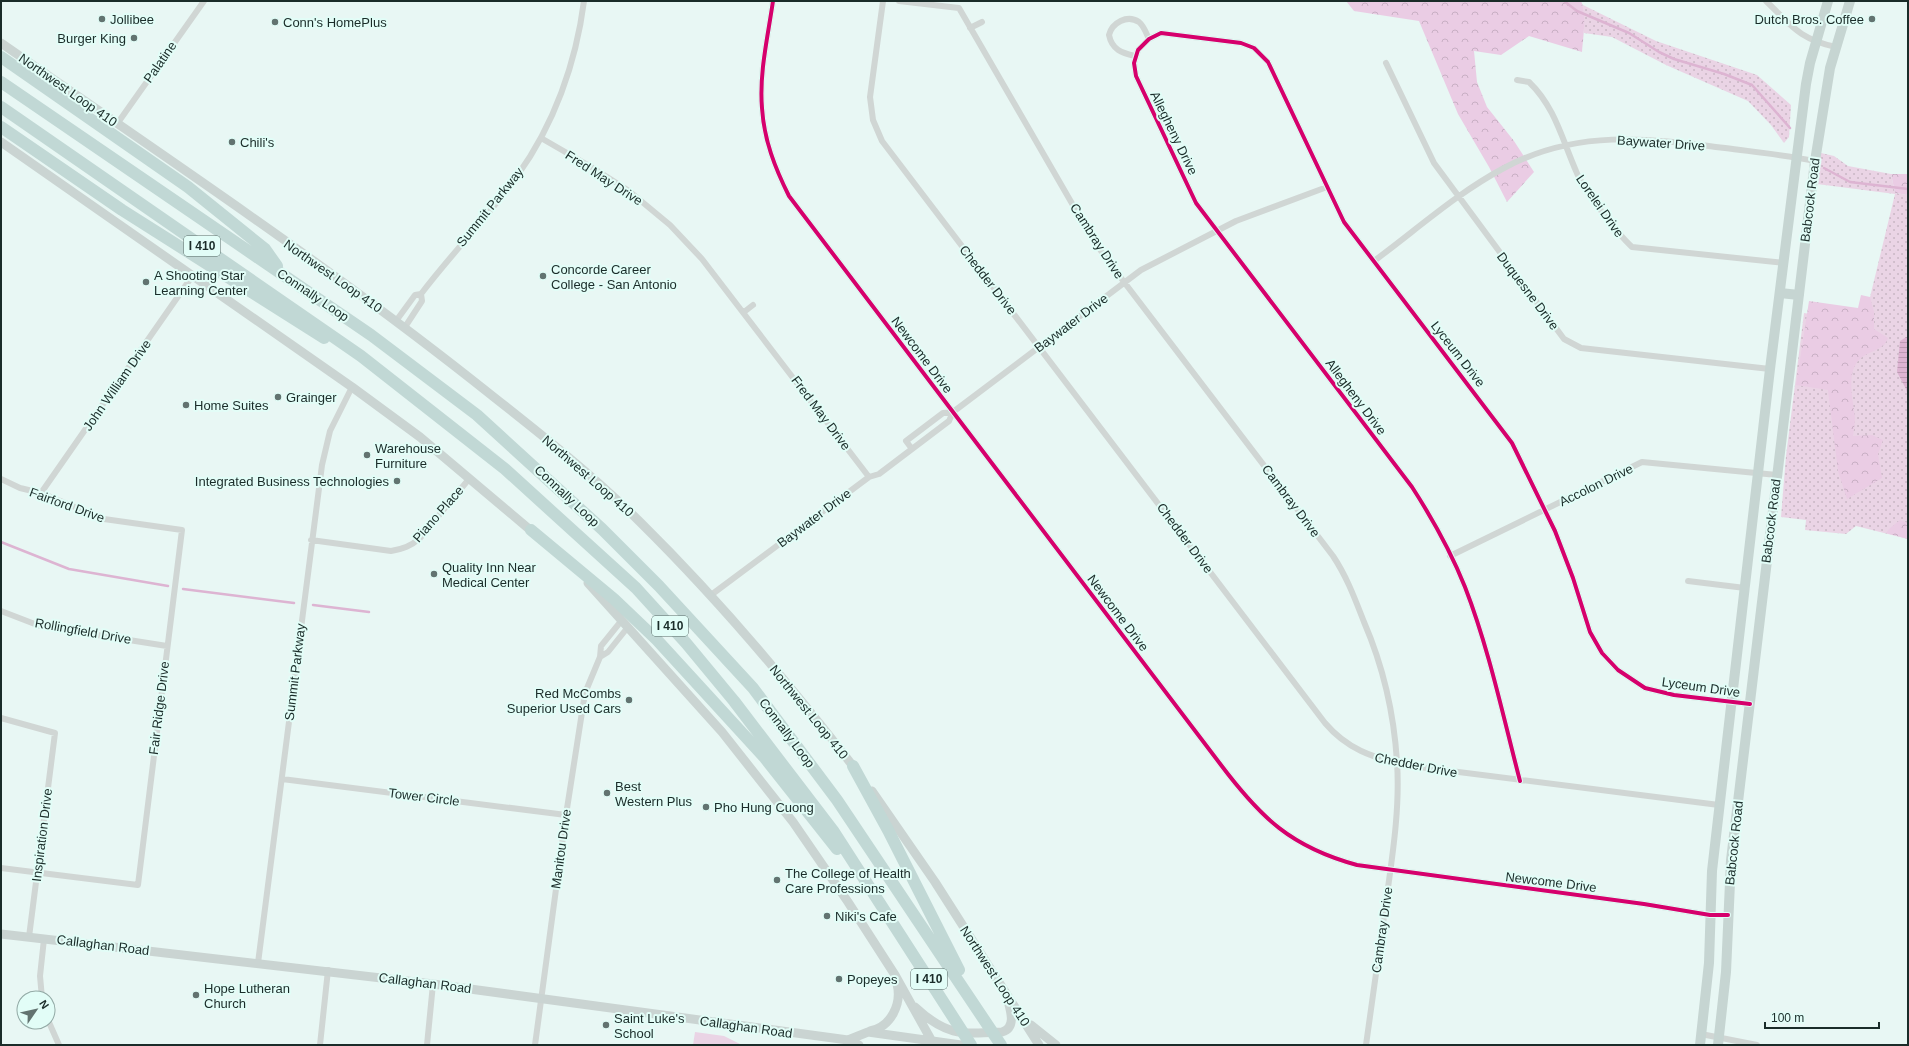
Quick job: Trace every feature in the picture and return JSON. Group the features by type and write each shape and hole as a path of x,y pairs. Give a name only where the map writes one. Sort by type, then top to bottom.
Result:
{"highway":[{"path":"1,57 188,187 265,249 282,274"},
{"name":"Connally Loop","path":"1,82 371,335 477,415 545,475 659,586 753,688 837,800 1001,1045"},
{"name":"Connally Loop","path":"1,107 171,226 308,317 401,387 505,469 636,588 686,643 781,762 834,832 971,1045"},
{"path":"1,127 122,210 401,387"},
{"path":"531,530 614,599 657,640 765,758 886,913"},
{"path":"853,766 919,890 985,1021"}],"main road":[{"name":"Babcock Road","path":"1700,1045 1709,964 1712,871 1770,369 1806,84 1810,63 1828,1"},
{"name":"Babcock Road","path":"1719,1041 1724,992 1731,860 1815,161 1828,81 1836,47 1850,1"},
{"name":"Northwest Loop 410","path":"1,43 405,327 581,468 639,521 711,595 790,685 853,766 906,838 1040,1045"},
{"path":"1,142 194,275 420,437 531,530 586,582 625,623 722,732 776,799 848,902 895,975 932,1043"},
{"path":"1780,293 1799,294"},
{"name":"Callaghan Road","path":"1,934 328,970 541,998 860,1045"},
{"path":"868,1032 878,1030 885,1025 895,1010 899,991 895,975"},
{"path":"910,1002 930,1021 945,1029 965,1033 1002,1032 1010,1028 1011,1020 1006,993"},
{"path":"1020,1014 1041,1034 1056,1045"},
{"name":"Callaghan Road","path":"847,1043 868,1032 932,1043 961,1045"}],"street":[{"name":"Palatine","path":"117,124 204,1"},
{"name":"Summit Parkway","path":"405,327 422,301 421,294 442,266 503,195 541,138 557,106 571,67 581,25 584,1"},
{"name":"Newcome Drive","path":"773,1 762,77 762,107 765,133 778,174 802,214 1246,798 1279,829 1316,852 1357,866 1644,904 1710,915 1728,915"},
{"name":"Chedder Drive","path":"883,1 870,97 877,131 886,148 1332,730 1356,750 1397,764 1719,805"},
{"name":"Cambray Drive","path":"899,1 959,8 1085,226 1124,282 1342,570 1372,641 1382,671 1394,732 1397,764 1395,825 1390,871 1366,1045"},
{"path":"1766,1 1799,33 1817,43 1836,47"},
{"path":"1135,56 1120,53 1113,46 1109,35 1113,26 1119,21 1132,20 1142,26 1149,39"},
{"path":"970,28 982,22"},
{"name":"Lyceum Drive","path":"1138,50 1149,39 1161,33 1241,43 1261,54 1272,69 1344,222 1505,433 1521,460 1565,556 1590,632 1609,662 1627,678 1645,688 1674,696 1750,704"},
{"name":"Allegheny Drive","path":"1138,50 1135,56 1136,76 1196,203 1412,487 1450,556 1464,586 1481,633 1520,780"},
{"name":"Duquesne Drive","path":"1386,63 1424,146 1434,163 1458,198 1564,339 1581,348 1770,369"},
{"name":"Lorelei Drive","path":"1517,80 1530,82 1543,98 1553,114 1580,179 1618,232 1632,247 1784,263"},
{"name":"Fred May Drive","path":"541,138 629,191 670,225 702,259 744,312 869,477"},
{"name":"Baywater Drive","path":"1374,261 1458,198 1504,168 1528,156 1566,145 1628,138 1673,141 1797,157 1815,161"},
{"name":"Baywater Drive","path":"711,595 869,477 879,474 949,421 953,412 1124,282 1142,270 1236,221 1327,187"},
{"name":"John William Drive","path":"41,493 194,275"},
{"name":"Summit Parkway","path":"396,321 415,294 421,294"},
{"path":"744,312 753,305"},
{"name":"Summit Parkway","path":"258,963 311,540 325,448 337,414 352,387"},
{"name":"Baywater Drive","path":"912,449 906,441 943,413 953,412"},
{"path":"914,436 920,443"},
{"name":"Accolon Drive","path":"1450,556 1642,462 1777,475"},
{"name":"Fairford Drive","path":"1,479 20,488 41,493 104,519 182,530"},
{"name":"Piano Place","path":"311,540 391,551 402,549 413,544 420,538 470,479"},
{"name":"Fair Ridge Drive","path":"37,872 138,885 182,530"},
{"path":"1688,582 1745,588"},
{"name":"Rollingfield Drive","path":"1,611 40,626 167,646"},
{"name":"Manitou Drive","path":"535,1045 566,815 585,693 600,657 601,646 625,623"},
{"name":"Manitou Drive","path":"600,657 608,652 625,623"},
{"name":"Inspiration Drive","path":"1,718 55,732 29,937"},
{"name":"Tower Circle","path":"282,779 566,815"},
{"path":"1,868 37,872"},
{"path":"41,990 40,976 44,939"},
{"path":"320,1045 328,970"},
{"path":"426,1045 433,984"},
{"path":"52,1030 59,1045"},
{"path":"1701,1034 1719,1041 1757,1045"}],"shaded area":[{"path":"1583,5 1656,41 1757,75 1791,105 1789,137 1784,143 1771,125 1748,101 1666,65 1612,37 1584,33"},
{"path":"1821,153 1834,156 1848,166 1891,174 1895,193 1908,195 1908,539 1856,526 1846,534 1805,530 1806,520 1781,517 1786,456 1804,313 1864,322 1895,194 1817,184"},
{"path":"1908,336 1908,396 1897,372 1900,341"},
{"path":"695,1032 724,1036 742,1045 693,1045"}],"green space":[{"path":"1346,1 1581,1 1584,12 1582,52 1529,36 1501,55 1474,51 1477,82 1487,107 1514,141 1534,172 1507,202 1489,167 1458,114 1419,21 1354,11"},
{"path":"1891,174 1908,174 1908,195 1895,193"},
{"path":"1861,295 1870,297 1874,312 1874,329 1888,338 1883,346 1862,357 1855,366 1851,380 1855,417 1853,436 1872,435 1883,440 1878,454 1882,478 1847,499 1838,471 1828,390 1796,385 1809,301 1858,308"},
{"path":"1900,520 1908,523 1908,539 1886,533"}],"waterway":[{"path":"1564,1 1577,11 1629,33 1659,52 1674,59 1724,74 1752,85 1790,128"},
{"path":"1824,168 1850,182 1908,189"},
{"path":"1,542 69,569 168,586"},
{"path":"183,589 294,603"},
{"path":"313,605 369,612"}],"cycle path":[{"path":"773,1 763,68 761,95 762,108 765,131 771,154 789,196 1221,765 1264,815 1279,828 1314,849 1334,858 1357,865 1644,904 1710,915 1728,915"},
{"path":"1520,781 1495,683 1474,610 1460,574 1434,523 1412,487 1196,203 1136,76 1134,63 1138,50 1149,39 1161,33 1241,43 1254,48 1268,62 1344,222 1512,443 1555,531 1573,578 1590,632 1602,653 1618,670 1645,688 1674,695 1750,704"}],"place":[{"name":"Jollibee","path":"102,19"},
{"name":"Dutch Bros. Coffee","path":"1872,19"},
{"name":"Conn's HomePlus","path":"275,22"},
{"name":"Burger King","path":"134,38"},
{"name":"Chili's","path":"232,142"},
{"name":"Concorde Career College - San Antonio","path":"543,276"},
{"name":"A Shooting Star Learning Center","path":"146,282"},
{"name":"Grainger","path":"278,397"},
{"name":"Home Suites","path":"186,405"},
{"name":"Warehouse Furniture","path":"367,455"},
{"name":"Integrated Business Technologies","path":"397,481"},
{"name":"Quality Inn Near Medical Center","path":"434,574"},
{"name":"Red McCombs Superior Used Cars","path":"629,700"},
{"name":"Best Western Plus","path":"607,793"},
{"name":"Pho Hung Cuong","path":"706,807"},
{"name":"The College of Health Care Professions","path":"777,880"},
{"name":"Niki's Cafe","path":"827,916"},
{"name":"Popeyes","path":"839,979"},
{"name":"Hope Lutheran Church","path":"196,995"},
{"name":"Saint Luke's School","path":"606,1025"}]}
